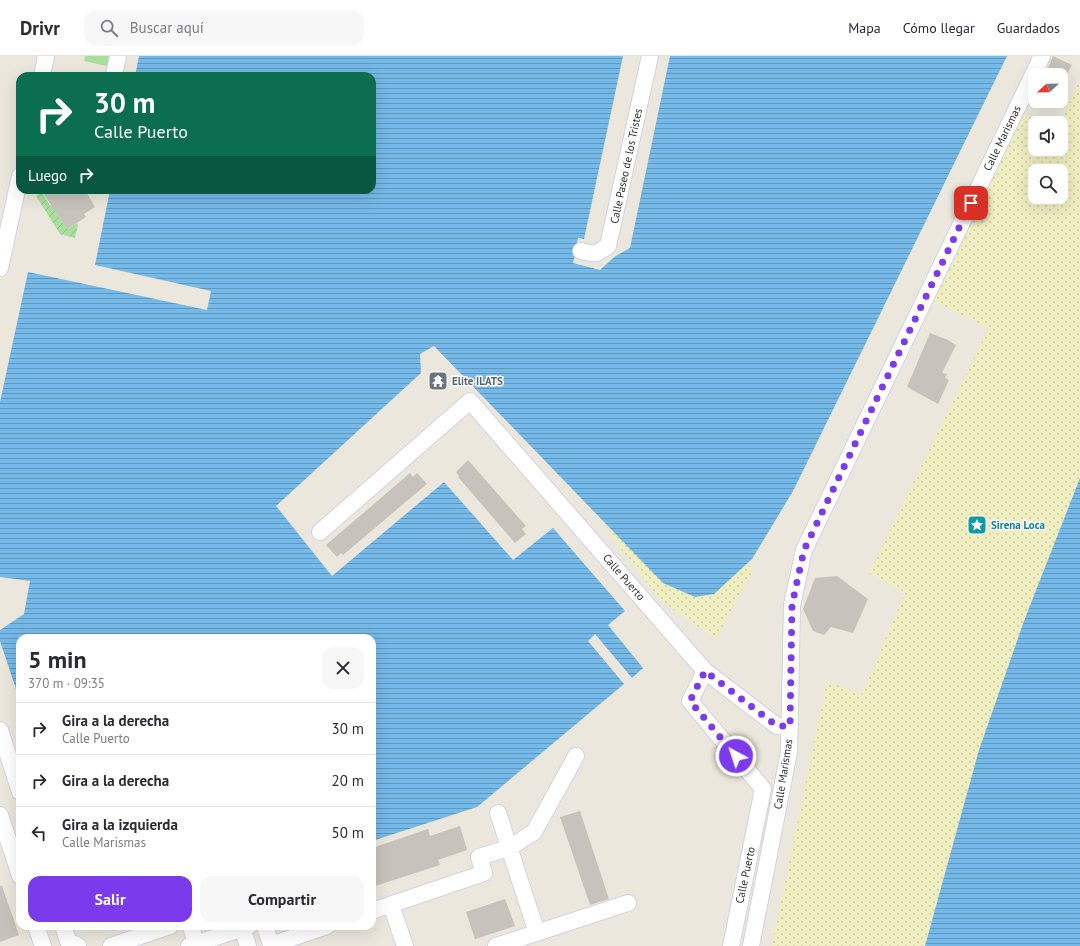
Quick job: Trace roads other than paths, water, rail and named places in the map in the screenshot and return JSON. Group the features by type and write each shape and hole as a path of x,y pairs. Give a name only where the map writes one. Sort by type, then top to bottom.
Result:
{"street":[{"path":"43,72 46,56"},
{"path":"115,72 118,56"},
{"name":"Calle Paseo de los Tristes","path":"581,251 593,254 600,252 608,246 650,56"},
{"name":"Calle Marismas","path":"751,946 789,752 792,605 804,550 1042,56"},
{"path":"0,268 16,194"},
{"name":"Calle Puerto","path":"320,532 470,401 705,671 690,701 763,789 730,946"},
{"path":"705,671 777,726 790,726"},
{"path":"0,730 16,780"},
{"path":"376,910 484,873 479,857 509,848 534,832 576,756"},
{"path":"498,813 537,933"},
{"path":"0,815 16,864"},
{"path":"496,946 628,903"},
{"path":"391,904 405,946"},
{"path":"37,930 43,946"},
{"path":"65,930 68,941 78,946"},
{"path":"110,946 158,930"},
{"path":"190,930 192,945 237,930"},
{"path":"246,930 248,946"},
{"path":"266,930 271,945 315,930"}],"water":[{"path":"139,56 623,56 584,239 578,238 573,263 600,270 624,248 668,56 1007,56 793,491 752,559 714,594 695,597 663,583 434,346 420,354 421,373 276,506 332,576 444,482 513,560 553,528 625,611 608,625 643,668 632,678 595,634 588,641 624,684 477,807 376,840 376,634 16,634 16,689 0,641 0,630 24,614 30,581 0,577 0,402 28,272 207,310 211,291 95,265 109,194 376,194 376,72 136,72"},
{"path":"1080,478 1080,946 925,946 979,750 1024,621"}],"place":[{"name":"Elite ILATS","path":"438,381"},
{"name":"Sirena Loca","path":"977,525"}]}
